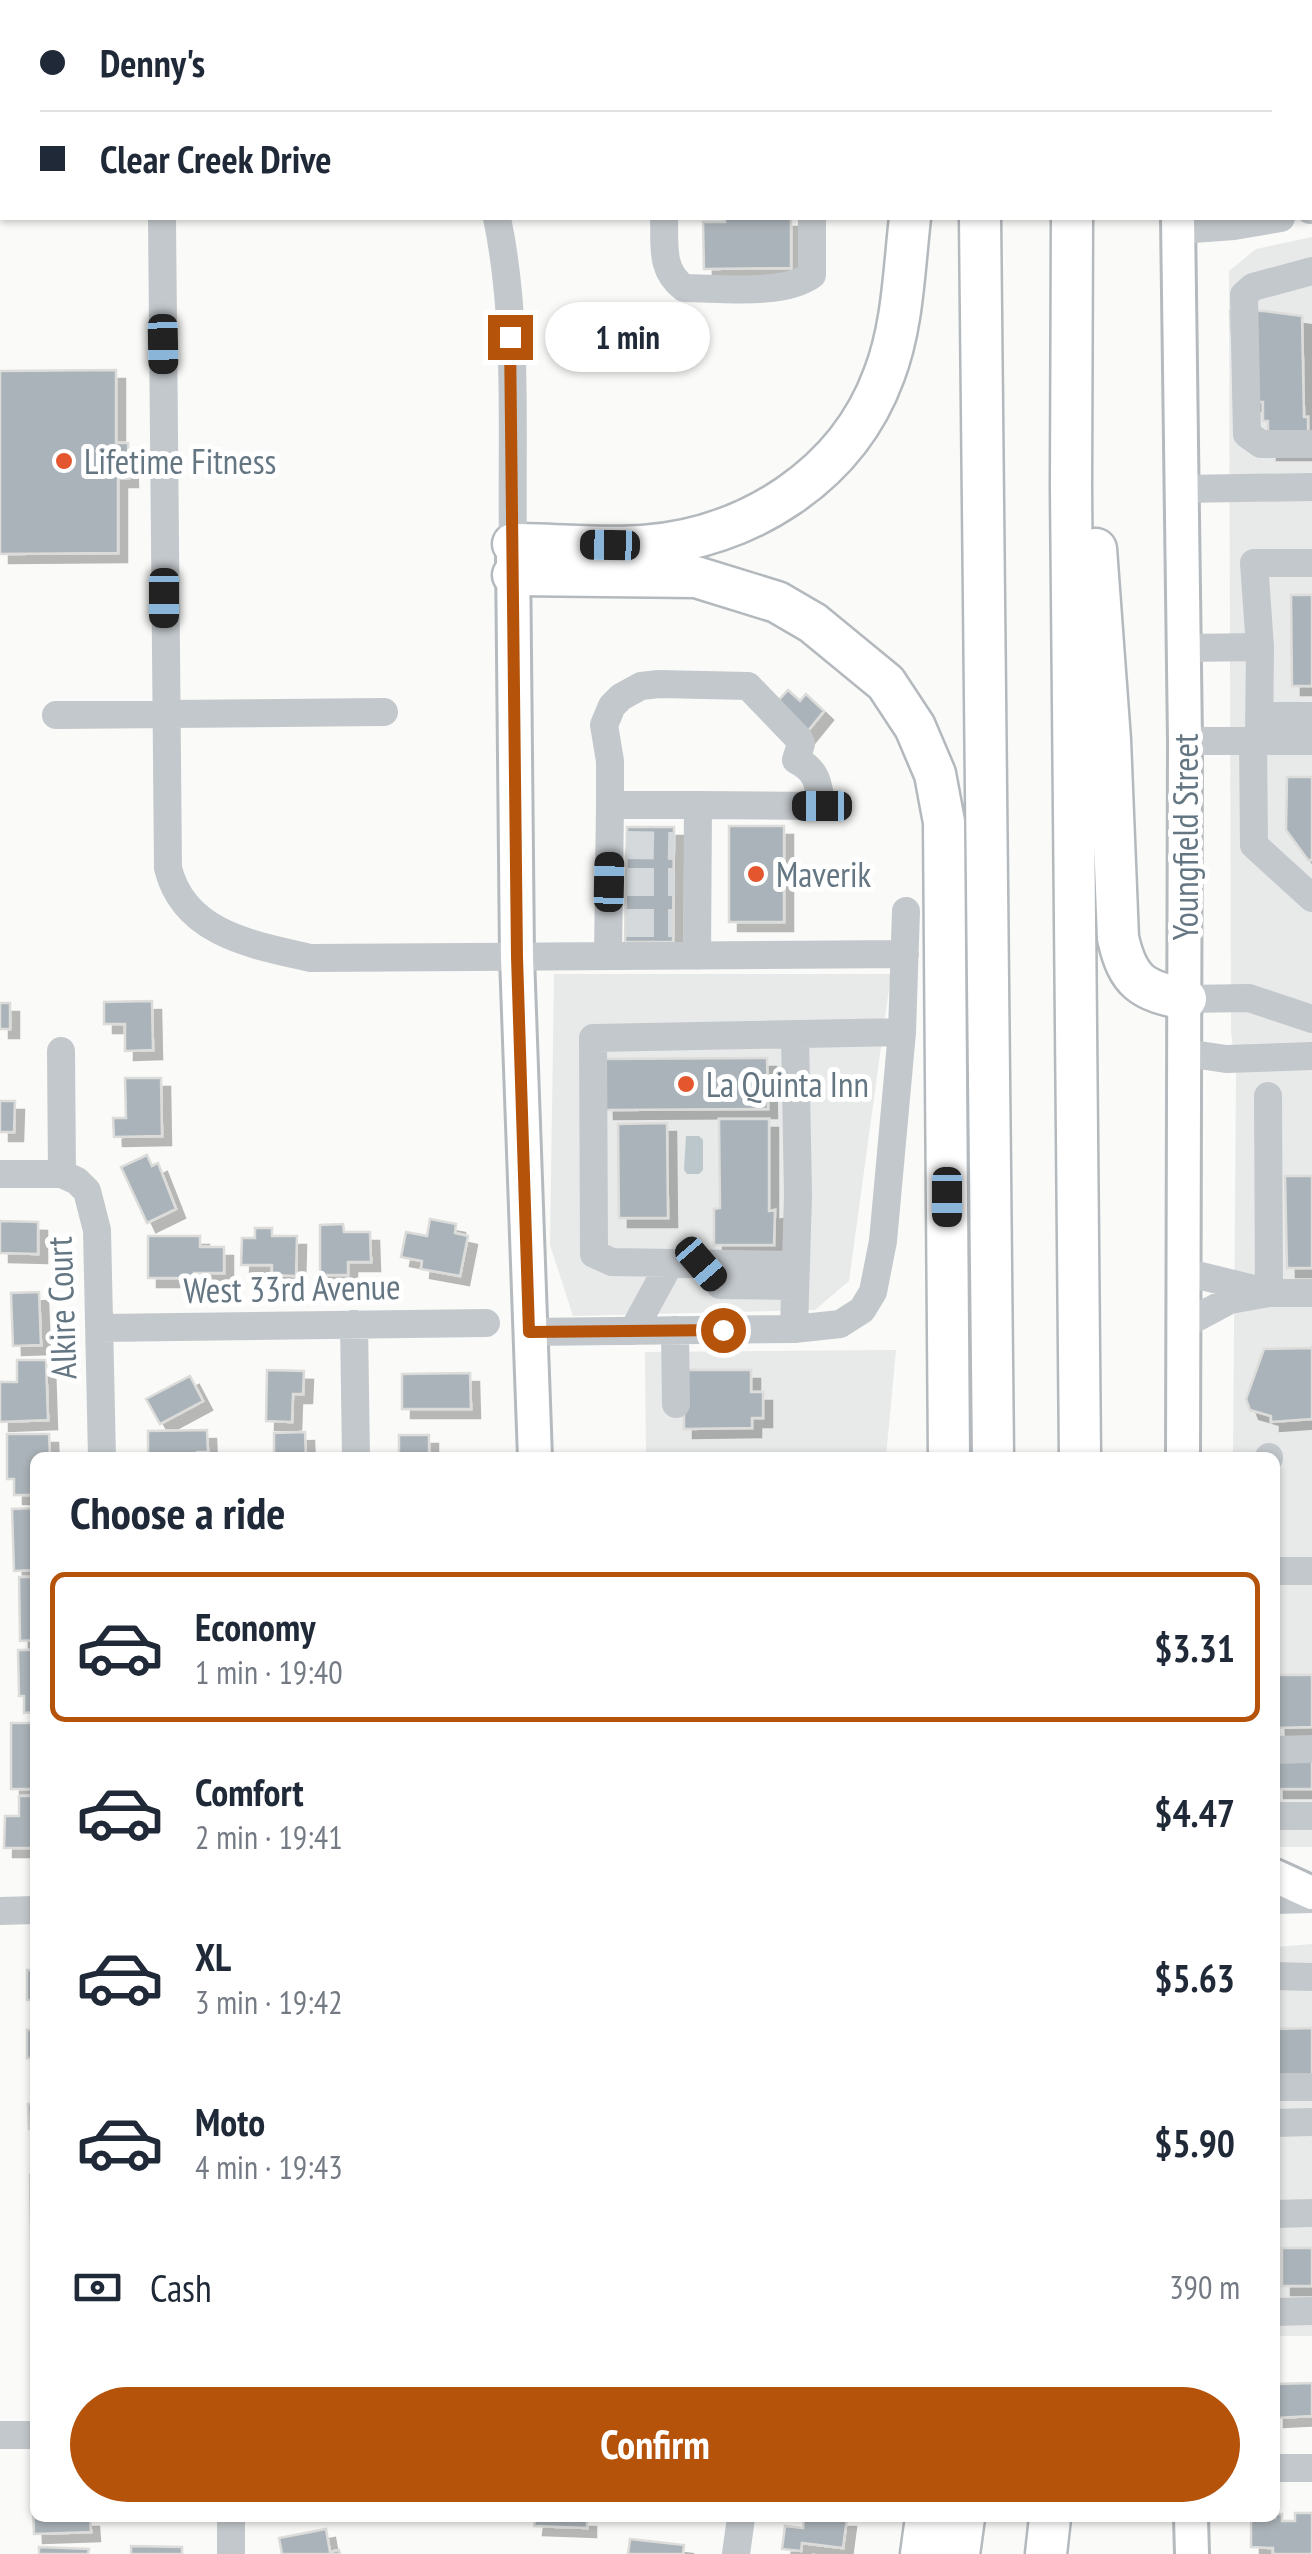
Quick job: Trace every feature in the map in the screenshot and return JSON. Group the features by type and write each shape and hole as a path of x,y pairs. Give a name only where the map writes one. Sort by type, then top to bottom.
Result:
{"highway":[{"path":"513,560 699,537 776,505 828,465 860,424 884,375 899,314 910,220"},
{"path":"980,220 993,1452"},
{"path":"1072,220 1110,740 1118,938 1133,979 1148,990 1186,999"},
{"path":"1072,220 1080,1452"},
{"path":"513,560 696,577 777,602 813,623 886,683 916,727 935,774 944,822 949,1452"},
{"path":"904,2554 907,2522"},
{"path":"921,2554 925,2522"},
{"path":"960,2554 964,2522"},
{"path":"1046,2554 1050,2522"}],"main road":[{"name":"Youngfield Street","path":"1178,224 1185,741 1184,1452"},
{"path":"513,560 517,957 535,1452"},
{"path":"1280,1879 1312,1896"},
{"path":"1191,2522 1192,2554"}],"street":[{"path":"162,220 168,868 173,890 188,910 212,928 311,958 906,954"},
{"path":"498,220 505,254 510,337 513,560"},
{"path":"664,220 665,266 684,288 785,287 812,275 812,220"},
{"path":"1178,224 1234,226 1269,220"},
{"path":"1312,270 1253,287 1244,295 1247,434 1261,444 1312,444"},
{"path":"1312,281 1260,296 1254,303 1254,428 1262,434 1312,434"},
{"path":"1182,489 1312,487"},
{"path":"1312,562 1254,563 1260,646 1254,846 1312,898"},
{"path":"1184,648 1260,646"},
{"path":"608,956 617,923 618,845 610,804 617,762 604,725 620,697 640,686 748,686 799,738 802,744 796,760 816,775 822,806 610,804"},
{"path":"56,715 384,712"},
{"path":"1185,741 1257,733 1312,716"},
{"path":"1257,733 1312,741"},
{"path":"698,805 686,846 686,923 698,956"},
{"path":"529,1332 794,1329 840,1324 862,1310 873,1292 884,1242 902,1032 906,912"},
{"path":"1186,999 1249,998 1312,1019"},
{"path":"796,1276 701,1264 612,1262 594,1254 592,1038 902,1032"},
{"path":"794,1329 795,1034"},
{"path":"0,1174 62,1174 61,1050"},
{"path":"1186,1053 1226,1059 1312,1056"},
{"path":"1268,1096 1268,1293"},
{"name":"Alkire Court","path":"62,1174 87,1191 94,1210 102,1452"},
{"path":"633,1331 670,1264"},
{"path":"1185,1272 1268,1293"},
{"path":"1185,1324 1230,1300 1268,1293 1312,1293"},
{"name":"West 33rd Avenue","path":"100,1328 486,1322"},
{"path":"354,1324 356,1452"},
{"path":"675,1330 676,1404"},
{"path":"1280,1572 1312,1571"},
{"path":"1280,1750 1312,1750"},
{"path":"1280,1816 1312,1816"},
{"path":"1280,1899 1312,1896"},
{"path":"0,1911 30,1910"},
{"path":"1280,1976 1312,1977"},
{"path":"1280,2087 1312,2087"},
{"path":"1280,2122 1312,2122"},
{"path":"1280,2214 1312,2214"},
{"path":"1280,2312 1312,2311"},
{"path":"0,2435 30,2435"},
{"path":"1280,2468 1312,2468"},
{"path":"231,2522 232,2554"},
{"path":"736,2554 740,2522"}],"shaded area":[{"path":"1312,237 1312,1847 1280,1847 1280,1452 1233,1452 1236,1075 1231,1031 1229,271 1256,249"},
{"path":"554,974 891,974 849,1281 815,1310 573,1316 550,1245"},
{"path":"686,1136 703,1140 703,1170 699,1174 687,1174 684,1170"},
{"path":"896,1350 886,1452 646,1452 645,1352"},
{"path":"1312,1944 1312,2336 1280,2336 1280,1947"}],"building":[{"path":"791,220 791,268 704,269 703,222"},
{"path":"1230,311 1302,316 1308,451 1268,451 1268,421 1263,421 1263,402 1234,402 1234,332"},
{"name":"Lifetime Fitness","path":"116,370 116,443 128,443 129,478 118,478 118,553 0,554 0,371"},
{"path":"1291,595 1312,595 1312,686 1292,686"},
{"path":"788,690 800,701 806,694 824,711 803,737 778,701"},
{"path":"1287,777 1312,777 1312,860 1308,860 1286,830"},
{"name":"Maverik","path":"729,826 784,826 784,922 729,922"},
{"name":"Maverik","path":"627,827 674,827 673,942 625,942"},
{"path":"152,1001 153,1050 125,1051 125,1024 104,1024 104,1002"},
{"path":"0,1003 10,1003 10,1029 0,1029"},
{"name":"La Quinta Inn","path":"767,1058 768,1109 605,1110 604,1059"},
{"name":"La Quinta Inn","path":"767,1058 768,1109 605,1110 604,1059"},
{"path":"125,1078 161,1078 162,1136 114,1137 113,1118 126,1118"},
{"path":"0,1101 15,1101 14,1132 0,1132"},
{"name":"La Quinta Inn","path":"719,1119 769,1119 769,1211 775,1210 774,1245 714,1245 714,1209 720,1208"},
{"name":"La Quinta Inn","path":"667,1123 668,1218 619,1218 618,1124"},
{"path":"147,1155 152,1166 158,1163 176,1209 147,1223 121,1167"},
{"path":"1285,1176 1312,1176 1312,1268 1287,1268"},
{"path":"430,1219 456,1224 455,1233 468,1236 460,1276 421,1269 422,1261 401,1257 406,1232 427,1236"},
{"path":"0,1221 38,1222 38,1254 0,1253"},
{"path":"343,1224 344,1232 370,1232 371,1262 348,1262 348,1275 320,1275 320,1225"},
{"path":"255,1228 272,1228 272,1236 297,1236 296,1276 272,1275 272,1265 241,1265 242,1238 255,1238"},
{"path":"148,1236 200,1236 200,1247 224,1247 224,1273 194,1273 194,1278 148,1278"},
{"path":"39,1292 41,1345 13,1346 11,1293"},
{"path":"1312,1348 1312,1419 1271,1422 1271,1416 1250,1410 1246,1399 1264,1349"},
{"path":"17,1360 46,1360 48,1420 0,1422 0,1382 17,1382"},
{"path":"267,1370 304,1371 303,1394 293,1394 292,1422 266,1421"},
{"path":"684,1370 751,1370 751,1392 763,1392 763,1418 752,1418 752,1428 684,1429"},
{"path":"470,1373 471,1409 402,1409 402,1374"},
{"path":"190,1376 203,1401 160,1424 146,1399"},
{"path":"207,1430 208,1452 148,1452 148,1431"},
{"path":"305,1432 306,1452 274,1452 274,1433"},
{"path":"7,1434 49,1434 50,1452 30,1452 30,1495 14,1495 14,1479 7,1479"},
{"path":"399,1435 429,1435 429,1452 399,1452"},
{"path":"30,1508 30,1570 14,1571 12,1509"},
{"path":"19,1577 30,1577 30,1640 20,1641"},
{"path":"18,1650 30,1650 30,1712 24,1713 24,1696 19,1696"},
{"path":"1280,1675 1312,1675 1312,1727 1280,1728"},
{"path":"11,1723 30,1723 30,1789 11,1789"},
{"path":"1312,1760 1312,1789 1280,1789 1280,1761"},
{"path":"19,1796 30,1796 30,1848 4,1848 5,1816 19,1816"},
{"path":"27,1970 30,1970 30,2000"},
{"path":"1312,2028 1312,2074 1280,2075 1280,2029"},
{"path":"27,2030 30,2030 30,2058"},
{"path":"1282,2248 1312,2248 1312,2286 1282,2286"},
{"path":"1312,2383 1312,2416 1280,2418 1280,2384"},
{"path":"1295,2513 1312,2513 1312,2554 1273,2554 1273,2548 1251,2547 1251,2522 1280,2522 1280,2514 1282,2521 1295,2521"},
{"path":"33,2522 90,2522 91,2532 34,2534"},
{"path":"534,2522 587,2522 587,2528 534,2526"},
{"path":"804,2522 846,2522 843,2548 802,2543 801,2551 782,2549 785,2526 803,2528"},
{"path":"326,2529 330,2552 339,2550 340,2554 282,2554 279,2538"},
{"path":"630,2539 684,2545 683,2554 628,2554"},
{"path":"131,2546 182,2547 182,2554 131,2554"},
{"path":"39,2547 89,2549 88,2554 39,2554"}],"tunnel":[{"path":"626,845 674,846"},
{"path":"626,882 674,882"},
{"path":"626,923 673,923"}],"place":[{"name":"Lifetime Fitness","path":"64,461"},
{"name":"Maverik","path":"756,874"},
{"name":"La Quinta Inn","path":"686,1084"}],"route":[{"path":"510,337 517,957 529,1332 723,1330"}]}
